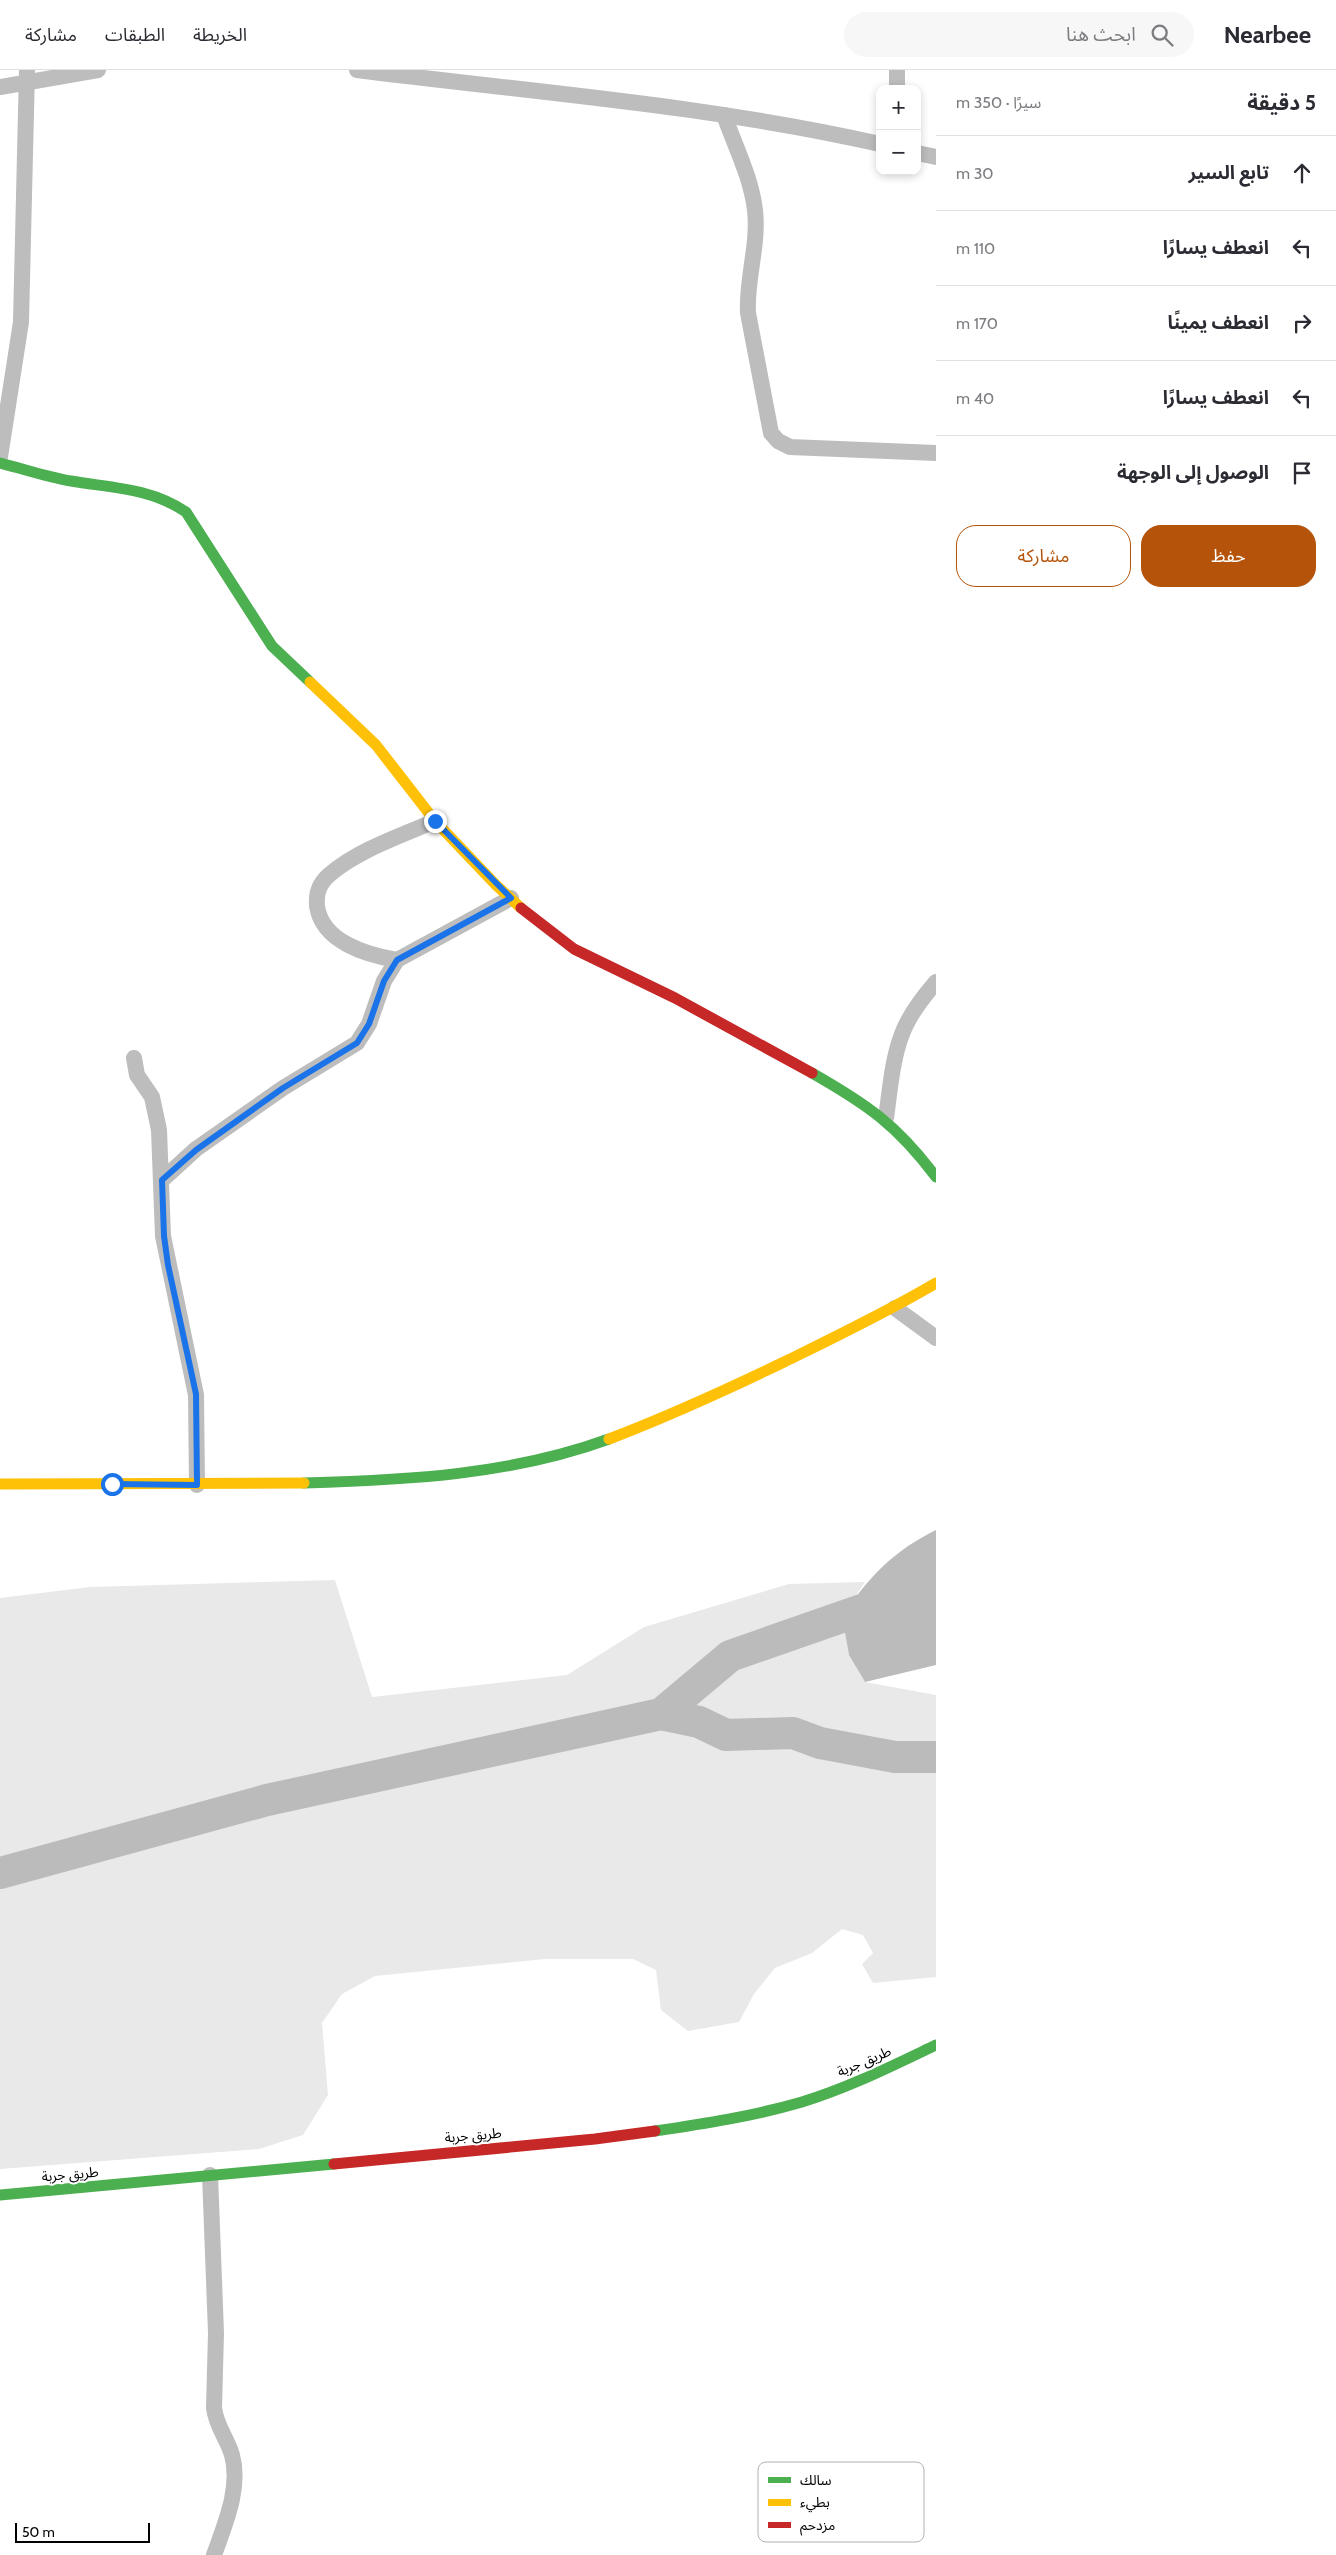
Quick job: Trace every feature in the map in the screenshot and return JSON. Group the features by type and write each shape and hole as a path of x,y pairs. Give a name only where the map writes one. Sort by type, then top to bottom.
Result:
{"street":[{"path":"0,87 27,76 98,70"},
{"path":"357,70 724,115 876,143"},
{"path":"897,70 897,85"},
{"path":"0,457 21,322 27,76"},
{"path":"724,115 748,180 755,211 755,249 747,297 748,313 771,432 778,441 790,447 936,453"},
{"path":"921,154 936,157"},
{"path":"0,463 56,478 148,492 174,502 186,512 272,646 376,745 435,821 511,898 574,949 697,1010 858,1099 886,1118 916,1149 936,1178"},
{"path":"397,960 375,957 335,936 323,926 317,900 319,886 328,876 346,863 389,840 435,821"},
{"path":"162,1180 196,1150 283,1088 357,1043 369,1024 384,981 397,960 511,898"},
{"path":"886,1118 894,1062 901,1034 908,1020 936,982"},
{"path":"134,1058 137,1075 152,1097 159,1130 164,1236 168,1265 196,1394 197,1485"},
{"path":"0,1484 197,1485 364,1481 438,1477 487,1471 545,1458 614,1437 712,1397 895,1308 936,1283"},
{"path":"895,1308 936,1338"},
{"name":"طريق جربة","path":"0,2195 595,2139 707,2124 801,2102 867,2078 936,2045"},
{"path":"210,2175 216,2323 214,2408 215,2418 229,2446 235,2470 228,2519 214,2555"}],"shaded area":[{"path":"936,1530 936,1665 865,1682 849,1655 842,1616 862,1589 883,1566 907,1547"},
{"path":"335,1580 372,1697 567,1675 644,1627 789,1584 865,1582 842,1616 849,1655 865,1682 936,1695 936,1977 873,1983 862,1964 873,1953 863,1935 842,1929 812,1953 775,1968 754,1994 739,2022 688,2031 661,2010 656,1970 633,1959 545,1959 375,1976 342,1994 322,2023 328,2095 303,2135 259,2149 0,2169 0,1598 90,1587"}],"waterway":[{"path":"0,1873 267,1800 661,1714 730,1656 936,1584"},
{"path":"661,1714 699,1722 726,1735 793,1733 820,1743 895,1757 936,1757"}],"traffic: fast":[{"path":"0,463 62,479 145,493 173,504 186,512 272,646 310,682"},
{"path":"812,1073 866,1106 908,1143 936,1177"},
{"path":"304,1483 382,1480 496,1468 534,1461 609,1439"},
{"path":"655,2131 747,2115 802,2102 886,2069 936,2045"},
{"path":"0,2195 334,2164"}],"traffic: slow":[{"path":"310,682 376,745 435,821 496,885 521,908"},
{"path":"609,1439 719,1393 861,1324 936,1283"},
{"path":"0,1484 304,1483"}],"traffic: jam":[{"path":"521,908 574,949 675,998 812,1073"},
{"path":"334,2164 595,2139 655,2131"}],"route":[{"path":"112,1484 197,1485 196,1394 168,1265 164,1236 162,1180 196,1150 283,1088 357,1043 369,1024 384,981 397,960 511,898 496,885 435,821"}]}
